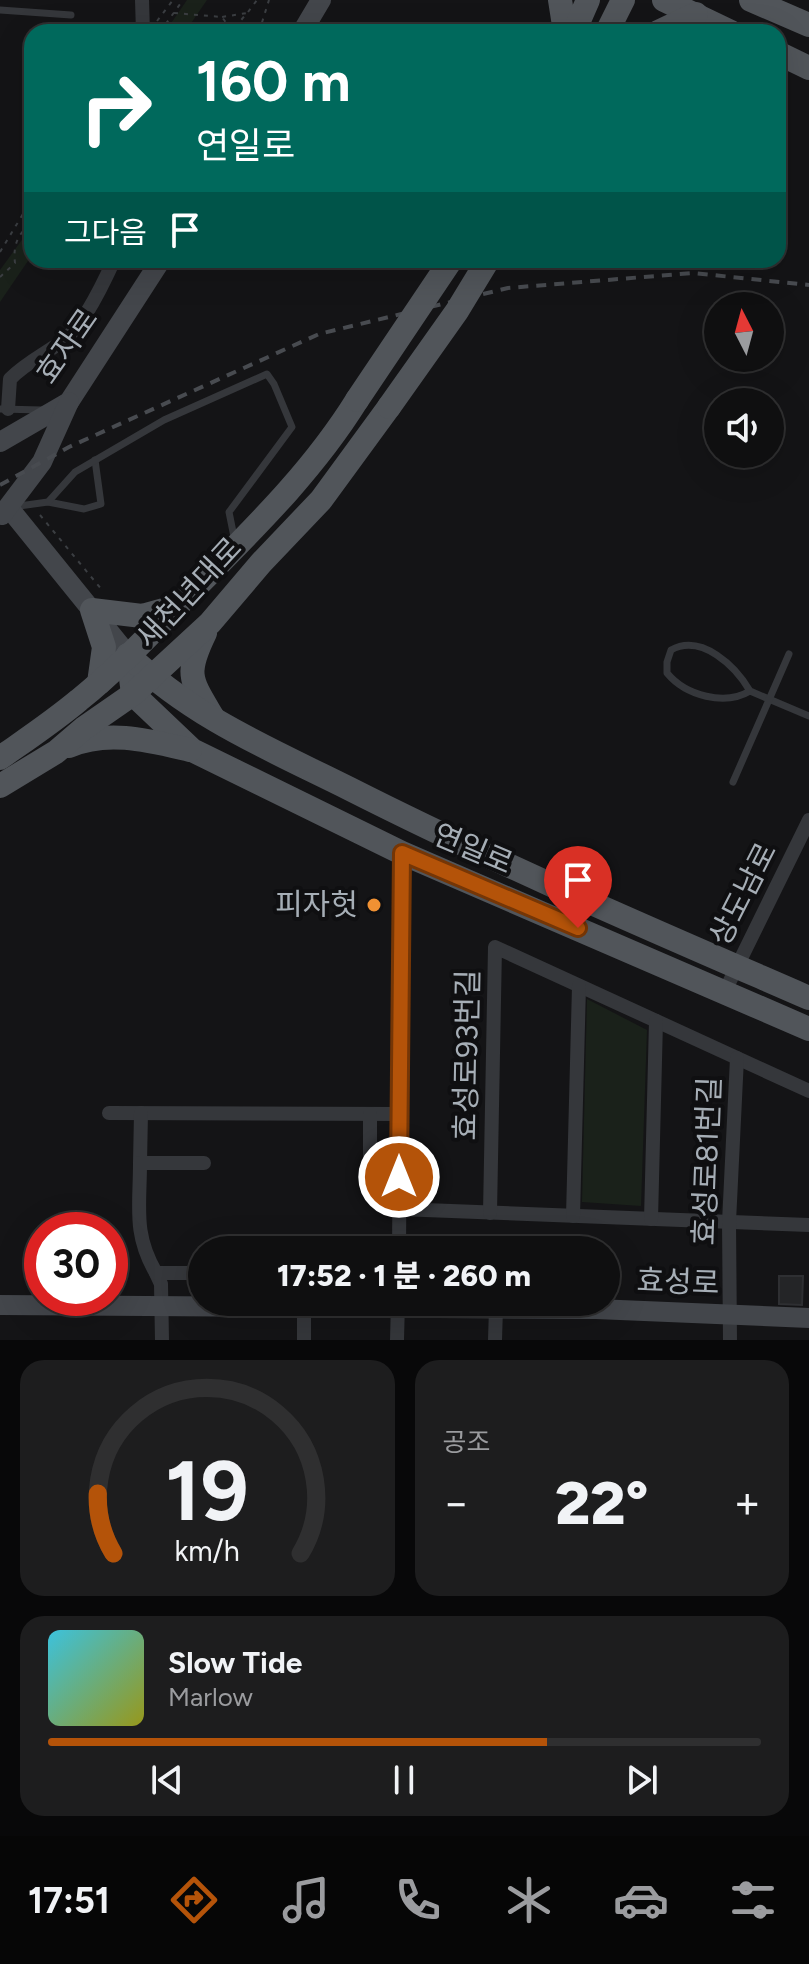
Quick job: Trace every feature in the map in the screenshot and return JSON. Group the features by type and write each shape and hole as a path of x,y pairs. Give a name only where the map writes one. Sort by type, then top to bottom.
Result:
{"main road":[{"path":"549,0 549,24"},
{"path":"560,0 564,24"},
{"path":"578,24 588,0"},
{"path":"611,24 623,0"},
{"path":"664,0 715,24"},
{"path":"751,0 809,25"},
{"path":"675,24 696,14"},
{"path":"786,57 809,68"},
{"name":"새천년대로","path":"1,754 58,717 99,683 270,514 342,423 446,268"},
{"name":"새천년대로","path":"0,786 56,752 133,694 210,623 321,500 457,311 483,268"},
{"path":"99,683 104,647 96,600 142,616 178,606"},
{"path":"210,623 190,666 194,686 215,722"},
{"path":"128,655 133,694"},
{"name":"연일로","path":"128,655 152,678 215,722 432,830 809,998"},
{"name":"연일로","path":"133,694 192,750 402,853 809,1029"},
{"path":"56,752 83,740 116,737 143,739 192,750"}],"street":[{"path":"142,0 143,24"},
{"path":"307,24 321,0"},
{"path":"4,409 10,379 28,361 68,338 97,295 110,268"},
{"name":"효자로","path":"0,442 62,407 155,268"},
{"path":"62,407 42,462 5,512 96,600 128,655"},
{"name":"상도남로","path":"725,991 809,820"},
{"path":"399,1236 402,853"},
{"name":"효성로93번길","path":"490,1213 495,947 579,986"},
{"path":"573,1216 579,986 809,1091"},
{"path":"651,1219 656,1021"},
{"name":"효성로81번길","path":"730,1340 729,1222 737,1058"},
{"path":"109,1113 400,1114"},
{"path":"141,1113 139,1233 143,1252 161,1284 162,1340"},
{"path":"370,1114 370,1191"},
{"path":"140,1163 204,1163"},
{"path":"399,1209 809,1225"},
{"path":"156,1273 188,1273"},
{"name":"효성로","path":"0,1305 188,1306"},
{"name":"효성로","path":"620,1312 809,1318"},
{"path":"304,1316 304,1340"},
{"path":"397,1340 398,1316"},
{"path":"495,1340 496,1316"}],"lane":[{"path":"27,12 28,0"},
{"path":"0,10 71,15"},
{"path":"48,502 75,472 95,460 164,420 267,374 292,427 229,512 236,548"},
{"path":"4,409 62,407"},
{"path":"5,512 48,502 84,509 101,504 95,460"},
{"path":"750,691 738,699 683,689 667,673 671,650 692,644 711,652 739,671 750,691 809,716"},
{"path":"733,782 789,654"}],"path":[{"path":"157,21 173,0"},
{"path":"166,24 183,0"},
{"path":"238,24 257,0"},
{"path":"262,24 269,0"},
{"path":"174,13 222,17 247,13"},
{"path":"222,17 227,24"},
{"path":"0,252 24,212"},
{"path":"0,277 15,263 13,246 24,230"},
{"path":"31,505 96,600"}],"shaded area":[{"path":"187,0 207,0 190,24 170,24"},
{"path":"24,237 24,267 0,302 0,270"},
{"path":"587,999 647,1030 641,1206 582,1202"}],"building":[{"path":"779,1276 803,1276 802,1305 779,1304"}],"railway":[{"path":"0,485 69,447 319,334 508,288 693,273 809,285"}],"place":[{"name":"피자헛","path":"374,905"}],"route":[{"path":"399,1177 402,853 578,928"}]}
